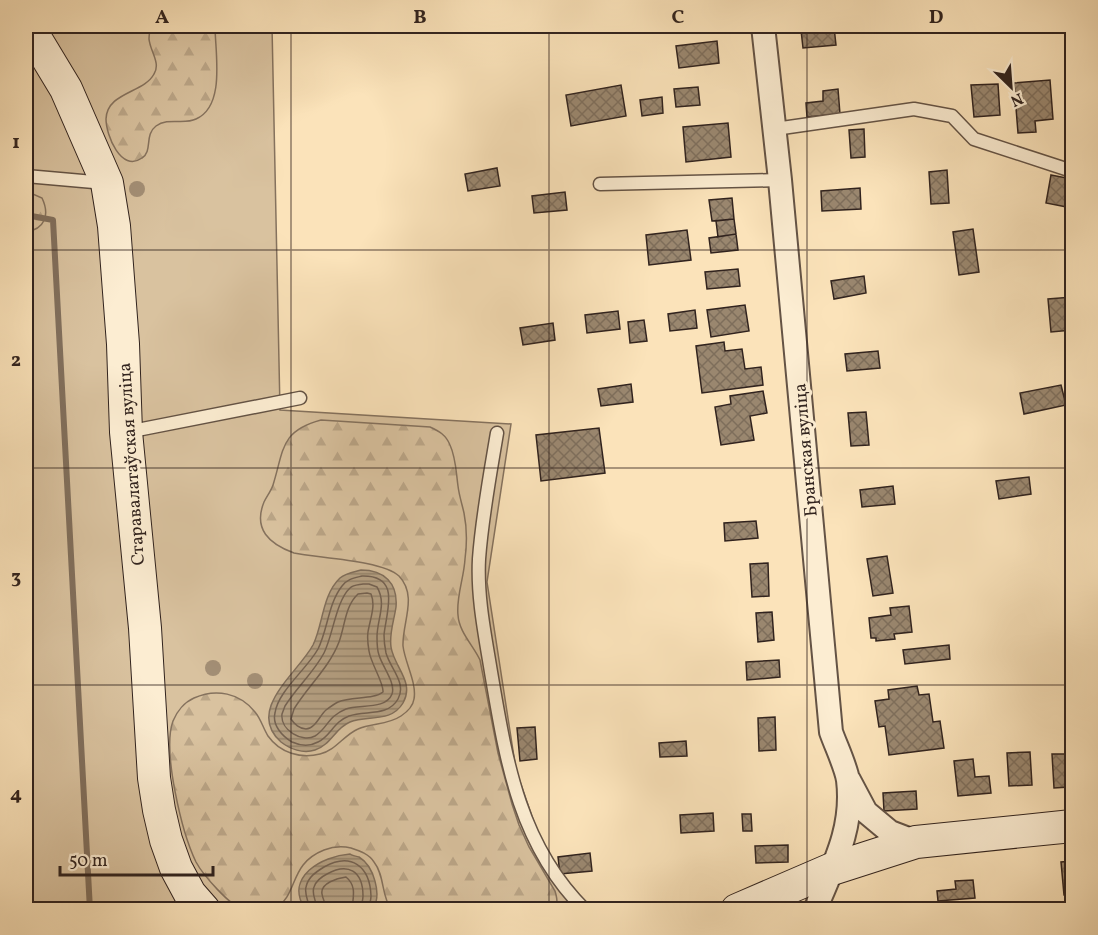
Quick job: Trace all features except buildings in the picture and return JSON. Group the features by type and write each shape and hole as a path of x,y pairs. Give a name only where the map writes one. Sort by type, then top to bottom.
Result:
{"street":[{"name":"Старавалатаўская вуліца","path":"28,26 66,89 106,183 114,226 123,344 126,432 146,628 154,778 166,840 176,868 190,894 204,909"},
{"name":"Бранская вуліца","path":"763,26 780,180 831,732 848,779 848,816 843,843 815,909"},
{"path":"848,779 866,812 890,832 916,842"},
{"path":"736,909 832,869 916,842 1072,826"}],"lane":[{"path":"775,129 914,109 952,116 974,139 1072,171"},
{"path":"26,176 106,183"},
{"path":"600,184 780,180"},
{"path":"126,432 300,398"},
{"path":"497,433 479,561 480,598 499,720 516,792 526,820 554,873 569,894 585,909"}],"green space":[{"path":"26,26 272,26 280,410 511,424 487,582 516,770 545,854 591,909 26,909"},
{"path":"150,26 215,26 217,77 212,103 205,112 191,121 166,122 156,126 150,134 145,155 134,161 121,156 116,150 106,119 113,103 149,80 156,70 156,61 149,39"},
{"path":"26,191 42,198 46,210 42,224 26,232"},
{"path":"321,420 430,427 442,434 452,450 466,530 464,566 458,601 459,621 480,660 498,753 519,825 555,891 557,904 555,909 391,909 380,873 372,859 358,850 341,847 324,850 305,863 299,870 288,895 276,909 244,910 232,903 217,889 196,862 185,832 175,792 170,752 173,721 187,702 211,693 227,694 242,700 255,712 273,742 291,753 306,756 325,752 358,729 396,719 407,711 413,702 414,686 403,646 408,592 399,576 379,566 294,553 277,545 262,528 261,512 273,485 286,443 298,430"}],"water":[{"path":"361,570 383,575 395,591 396,607 391,632 391,647 407,688 403,703 386,716 350,722 340,728 320,748 306,751 293,749 281,742 271,730 269,717 271,705 313,645 326,601 334,585 342,576"},
{"path":"350,854 364,861 375,881 377,896 373,909 305,909 300,898 299,887 309,870 328,859"}],"waterway":[{"path":"26,215 53,220 90,910"}]}
